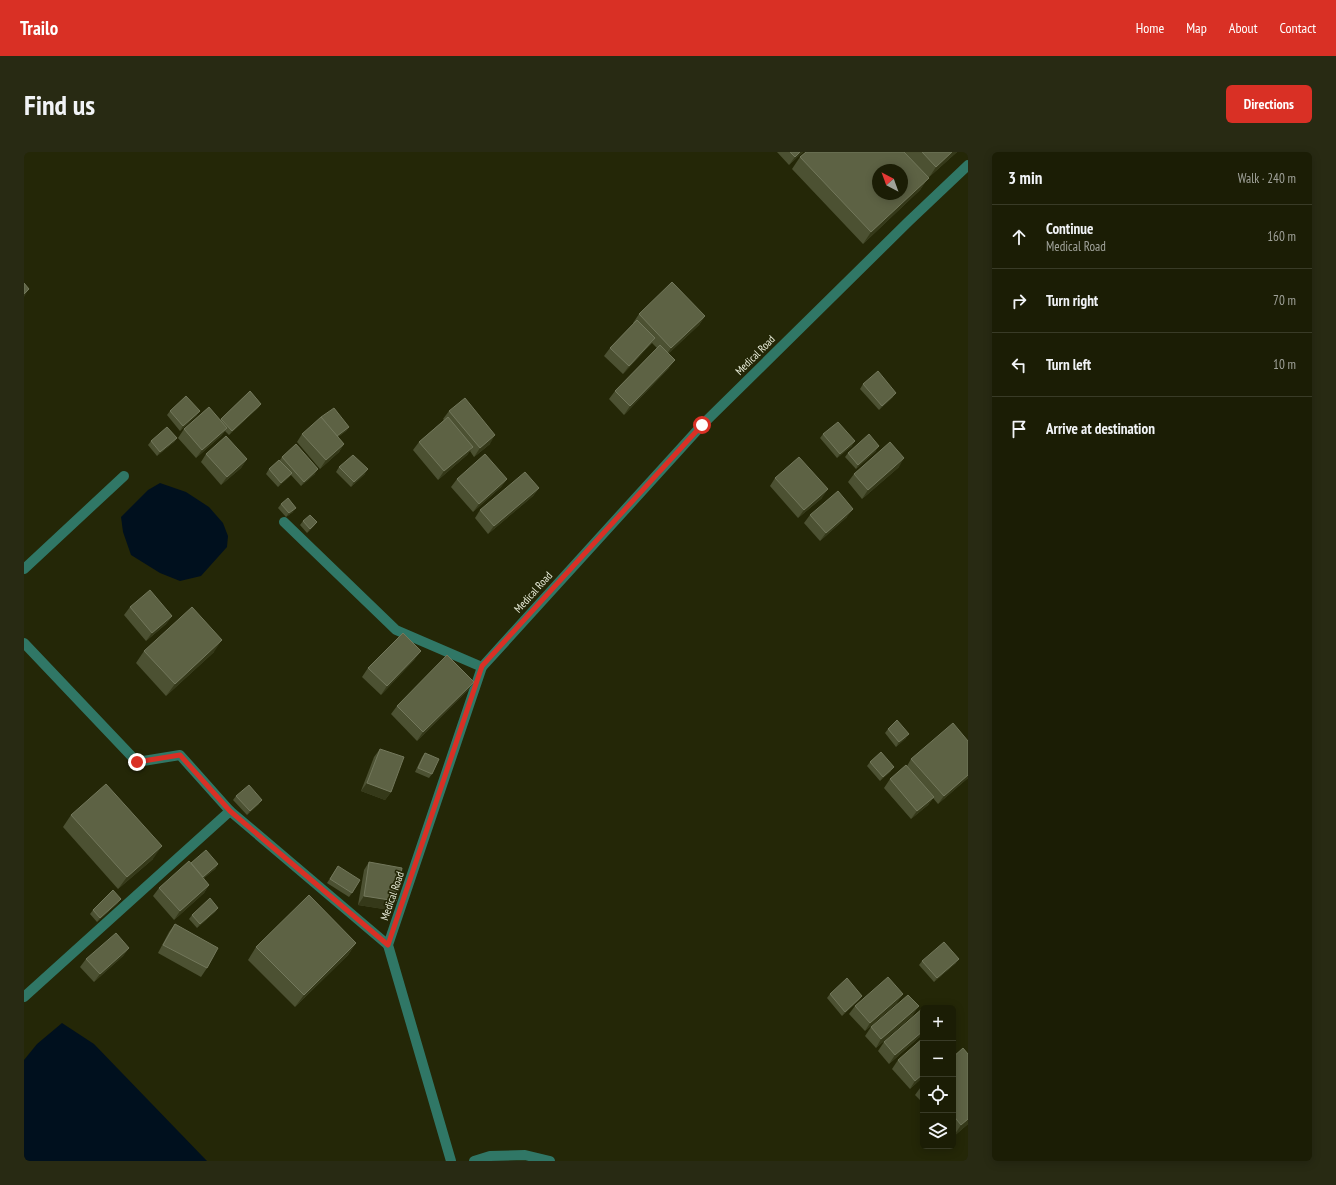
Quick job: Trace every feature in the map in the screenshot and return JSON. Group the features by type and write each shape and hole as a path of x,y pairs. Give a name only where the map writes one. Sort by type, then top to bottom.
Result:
{"street":[{"name":"Medical Road","path":"388,945 482,666 702,425 968,165"},
{"path":"24,569 124,476"},
{"path":"284,522 396,630 482,666"},
{"path":"24,643 137,762 180,755 230,811 388,945 452,1161"},
{"path":"24,997 230,811"},
{"path":"474,1161 490,1156 525,1155 550,1161"}],"water":[{"path":"160,483 186,492 209,507 223,523 228,536 227,547 201,576 180,581 160,573 131,555 123,532 121,517 148,490"},
{"path":"62,1023 94,1044 207,1161 24,1161 24,1060 37,1044"}],"building":[{"path":"790,152 800,152 795,157"},
{"path":"806,152 904,152 929,178 908,198 908,164 872,164 872,200 905,200 871,232 800,157"},
{"path":"922,152 952,152 936,167"},
{"path":"672,282 705,316 671,348 639,314"},
{"path":"24,283 29,289 24,294"},
{"path":"637,320 655,338 629,366 610,348"},
{"path":"660,345 675,360 630,406 615,391"},
{"path":"878,371 896,393 882,406 863,384"},
{"path":"250,391 261,404 232,431 221,419"},
{"path":"186,396 200,411 183,426 170,411"},
{"path":"465,398 495,435 480,448 449,411"},
{"path":"209,407 227,428 202,450 184,429"},
{"path":"334,408 349,427 337,436 321,417"},
{"path":"321,417 344,444 326,460 302,434"},
{"path":"448,417 473,447 444,471 419,442"},
{"path":"838,422 855,441 840,454 823,434"},
{"path":"167,427 177,438 160,452 151,441"},
{"path":"869,434 879,446 858,465 848,453"},
{"path":"226,436 247,459 227,477 206,454"},
{"path":"890,442 904,458 868,490 854,474"},
{"path":"296,444 318,469 304,482 282,457"},
{"path":"485,454 507,479 479,504 457,479"},
{"path":"353,455 368,469 354,482 339,467"},
{"path":"799,457 828,489 804,510 775,478"},
{"path":"279,460 292,473 281,483 269,469"},
{"path":"525,472 539,488 494,526 480,510"},
{"path":"838,491 853,509 826,533 810,515"},
{"path":"288,498 296,508 289,513 281,504"},
{"path":"310,515 317,522 310,529 303,521"},
{"path":"150,590 172,616 152,633 130,607"},
{"path":"192,607 222,640 175,684 144,651"},
{"path":"403,633 421,651 387,686 368,668"},
{"path":"447,655 474,682 423,732 397,706"},
{"path":"897,720 909,734 899,742 888,729"},
{"path":"953,723 968,741 968,775 944,796 911,759"},
{"path":"380,749 404,757 391,792 367,783"},
{"path":"881,752 894,767 883,777 870,762"},
{"path":"425,753 439,759 432,774 418,768"},
{"path":"906,765 934,797 917,811 890,779"},
{"path":"106,784 162,846 127,877 71,815"},
{"path":"249,785 262,800 250,811 236,796"},
{"path":"206,850 218,864 203,877 191,863"},
{"path":"189,861 209,885 180,911 159,888"},
{"path":"369,862 402,868 396,901 364,896"},
{"path":"338,866 360,880 352,893 330,879"},
{"path":"113,890 121,899 100,918 93,910"},
{"path":"309,895 356,943 304,995 256,947"},
{"path":"210,898 218,908 200,924 192,915"},
{"path":"175,924 218,948 207,968 163,945"},
{"path":"116,933 129,948 100,974 86,959"},
{"path":"944,942 959,959 937,978 922,961"},
{"path":"888,977 903,994 870,1023 855,1006"},
{"path":"847,978 862,996 845,1012 830,994"},
{"path":"908,995 919,1006 881,1039 871,1027"},
{"path":"920,1011 920,1034 895,1055 884,1042"},
{"path":"920,1041 920,1077 915,1081 898,1060"},
{"path":"963,1048 968,1054 968,1119 961,1125 956,1119 956,1054"}],"route":[{"path":"137,762 180,755 230,811 388,945 482,666 702,425"}]}
